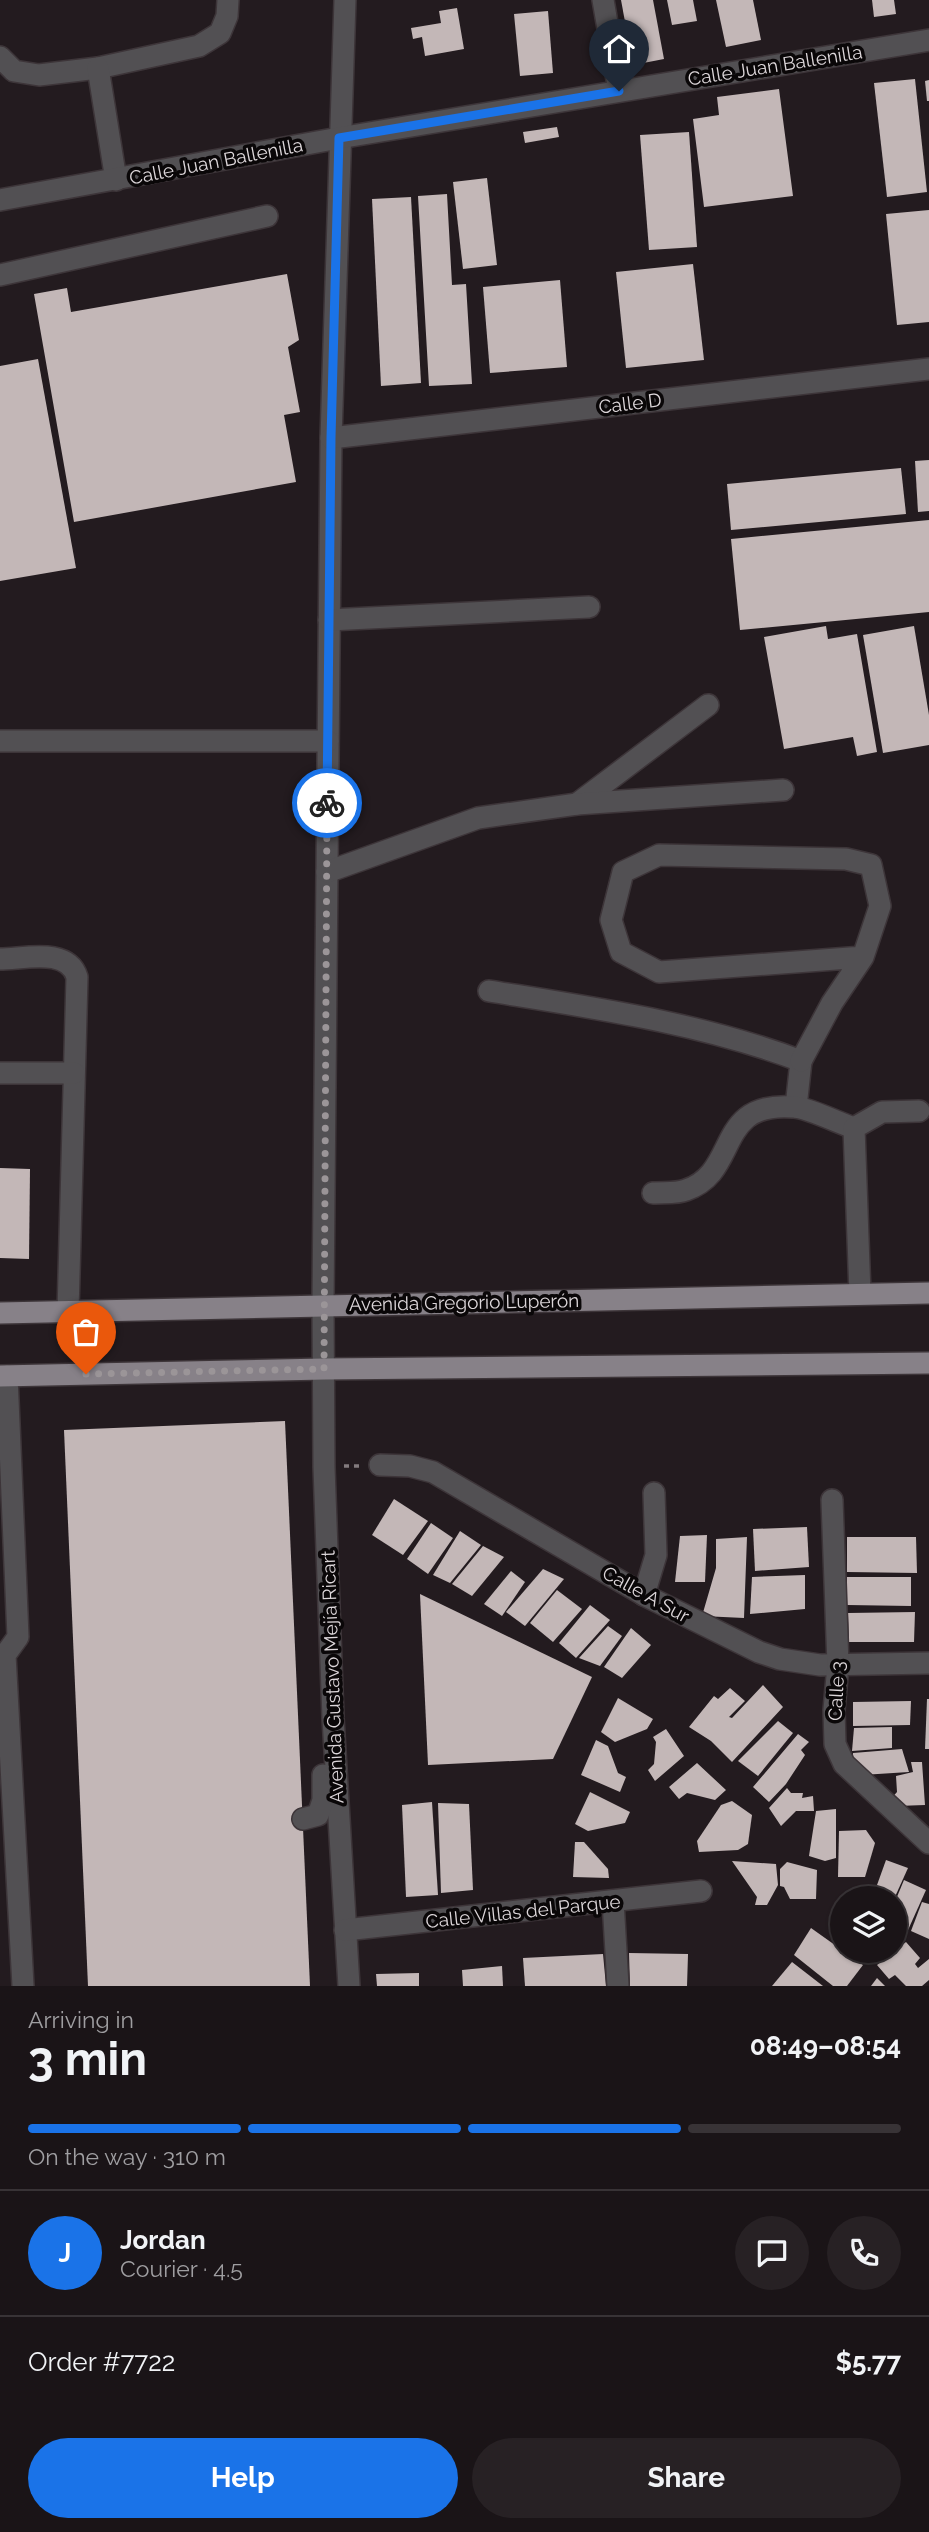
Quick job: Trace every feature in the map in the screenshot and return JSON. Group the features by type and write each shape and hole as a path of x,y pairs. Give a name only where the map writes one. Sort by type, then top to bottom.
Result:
{"main road":[{"name":"Avenida Gregorio Luperón","path":"0,1313 929,1293"},
{"path":"4,1376 324,1369 929,1363"}],"street":[{"path":"0,57 14,71 39,75 98,68 199,46 219,33 227,16 228,0"},
{"name":"Avenida Gustavo Mejía Ricart","path":"345,0 331,438 323,1304 324,1467 333,1718 349,1986"},
{"path":"603,0 619,91"},
{"name":"Calle Juan Ballenilla","path":"0,200 339,138 929,40"},
{"path":"98,68 116,180"},
{"path":"0,275 267,216"},
{"name":"Calle D","path":"331,438 929,369"},
{"path":"329,620 589,607"},
{"path":"577,804 708,705"},
{"path":"0,741 328,741"},
{"path":"327,872 478,818 577,804 783,790"},
{"path":"796,1107 801,1061 832,1003 863,957 880,906 871,865 846,859 659,855 623,872 611,920 621,952 659,972 863,957"},
{"path":"0,959 59,958 71,965 76,977 68,1312"},
{"path":"489,991 638,1015 766,1048 801,1061"},
{"path":"0,1073 74,1073"},
{"path":"653,1193 685,1191 712,1174 740,1122 765,1107 796,1107 855,1128"},
{"path":"855,1128 882,1112 919,1111"},
{"path":"855,1128 860,1294"},
{"path":"4,1376 8,1609 18,1637 5,1655 23,1986"},
{"name":"Calle A Sur","path":"380,1465 410,1466 433,1472 644,1595 759,1652 801,1663 929,1663"},
{"path":"644,1595 656,1555 654,1493"},
{"name":"Calle 3","path":"832,1500 838,1665 833,1731 839,1756 852,1772 929,1843"},
{"path":"309,1824 318,1815 323,1800 323,1743 326,1721 333,1718"},
{"path":"309,1824 333,1812 337,1792"},
{"path":"309,1824 332,1836 340,1860"},
{"name":"Calle Villas del Parque","path":"345,1930 701,1891"},
{"path":"613,1901 618,1986"}],"path":[{"path":"324,1467 380,1465"}],"building":[{"path":"621,0 653,0 664,59 633,65"},
{"path":"667,0 693,0 697,21 672,25"},
{"path":"716,0 753,0 761,40 726,47"},
{"path":"872,0 894,0 896,14 874,17"},
{"path":"457,8 464,49 425,56 422,37 413,39 411,28 441,23 439,11"},
{"path":"548,11 553,73 520,76 514,14"},
{"path":"915,79 927,192 887,197 874,83"},
{"path":"929,80 929,101 927,101 925,81"},
{"path":"779,89 793,196 704,207 693,119 719,115 717,97"},
{"path":"557,127 559,137 525,143 523,132"},
{"path":"689,132 697,247 649,250 640,135"},
{"path":"487,178 497,265 463,269 453,182"},
{"path":"447,194 452,285 466,284 472,384 429,386 418,196"},
{"path":"411,197 421,383 381,386 372,199"},
{"path":"929,210 929,322 897,325 886,214"},
{"path":"693,264 704,360 626,368 616,272"},
{"path":"287,274 299,340 288,347 300,412 284,415 296,482 74,522 34,294 67,288 71,312"},
{"path":"560,280 567,367 490,373 483,287"},
{"path":"38,359 76,568 0,581 0,366"},
{"path":"929,460 929,511 918,512 915,461"},
{"path":"901,468 906,514 731,530 727,484"},
{"path":"929,520 929,612 740,630 731,539"},
{"path":"826,626 828,639 857,634 877,752 857,756 853,737 784,749 764,637"},
{"path":"914,626 929,715 929,745 883,753 863,635"},
{"path":"0,1168 30,1169 29,1259 0,1258"},
{"path":"285,1421 310,1986 88,1986 64,1430"},
{"path":"394,1499 428,1521 403,1555 372,1535"},
{"path":"431,1523 453,1538 428,1574 407,1559"},
{"path":"807,1527 809,1567 755,1571 753,1529"},
{"path":"460,1531 481,1545 450,1583 433,1575"},
{"path":"707,1535 705,1582 675,1582 680,1536"},
{"path":"747,1537 744,1618 702,1616 716,1568 716,1539"},
{"path":"847,1537 916,1537 917,1573 847,1572"},
{"path":"483,1546 504,1557 472,1596 452,1584"},
{"path":"543,1569 564,1579 525,1626 506,1612"},
{"path":"511,1571 525,1582 502,1616 484,1604"},
{"path":"805,1575 805,1609 750,1614 752,1577"},
{"path":"847,1577 911,1577 911,1606 847,1605"},
{"path":"557,1590 582,1609 553,1642 530,1623"},
{"path":"420,1594 592,1677 553,1759 428,1765"},
{"path":"590,1605 610,1620 576,1658 559,1643"},
{"path":"915,1612 914,1642 849,1642 848,1613"},
{"path":"608,1626 622,1636 600,1666 579,1658"},
{"path":"631,1628 651,1645 622,1678 604,1667"},
{"path":"763,1685 783,1707 732,1762 711,1741 689,1727 714,1696 718,1699 730,1688 745,1701 729,1717 732,1718"},
{"path":"618,1698 653,1719 647,1729 615,1742 601,1732"},
{"path":"927,1699 929,1749 925,1749"},
{"path":"911,1701 910,1725 853,1726 853,1702"},
{"path":"778,1721 793,1733 758,1776 738,1761"},
{"path":"892,1727 892,1748 852,1751 854,1728"},
{"path":"666,1729 684,1756 655,1781 648,1770 654,1764 656,1742 653,1737"},
{"path":"798,1734 809,1742 801,1750 805,1755 786,1784 769,1802 753,1787"},
{"path":"596,1740 608,1746 618,1773 626,1777 620,1792 581,1775"},
{"path":"902,1749 909,1772 862,1775 853,1770 853,1753"},
{"path":"911,1762 922,1762 925,1805 897,1806 889,1801 897,1792 896,1776 913,1772"},
{"path":"697,1763 726,1790 715,1800 687,1793 679,1799 669,1787"},
{"path":"787,1788 791,1793 803,1793 802,1798 813,1796 814,1811 796,1811 781,1826 769,1808"},
{"path":"590,1792 630,1812 625,1823 588,1831 575,1824"},
{"path":"732,1801 752,1815 748,1844 738,1850 699,1852 697,1841 721,1805"},
{"path":"432,1802 438,1895 406,1897 402,1805"},
{"path":"438,1803 469,1804 473,1890 441,1893"},
{"path":"836,1809 836,1858 825,1861 809,1856 816,1811"},
{"path":"866,1830 875,1843 865,1877 838,1877 839,1831"},
{"path":"575,1842 584,1842 608,1869 609,1878 573,1877"},
{"path":"886,1860 908,1868 900,1886 877,1886"},
{"path":"732,1861 776,1864 778,1885 767,1905 755,1905 757,1897"},
{"path":"787,1862 817,1870 816,1899 790,1899 784,1887 780,1886 780,1869"},
{"path":"904,1880 926,1890 908,1930 907,1886 902,1886"},
{"path":"922,1902 929,1904 929,1939 911,1931"},
{"path":"811,1928 830,1942 830,1963 863,1965 847,1986 833,1986 794,1955"},
{"path":"907,1943 920,1958 915,1964 918,1968 929,1959 929,1980 922,1986 906,1986 895,1975 889,1979 877,1965 907,1963"},
{"path":"629,1953 688,1954 687,1986 630,1986"},
{"path":"603,1954 606,1986 525,1986 523,1958"},
{"path":"792,1962 823,1986 772,1986"},
{"path":"502,1966 503,1986 463,1986 462,1970"},
{"path":"419,1973 419,1986 377,1986 376,1974"},
{"path":"877,1978 885,1986 871,1986"}],"way so far":[{"path":"86,1374 324,1369 327,803"}],"route":[{"path":"327,803 331,438 339,138 619,91"}]}
